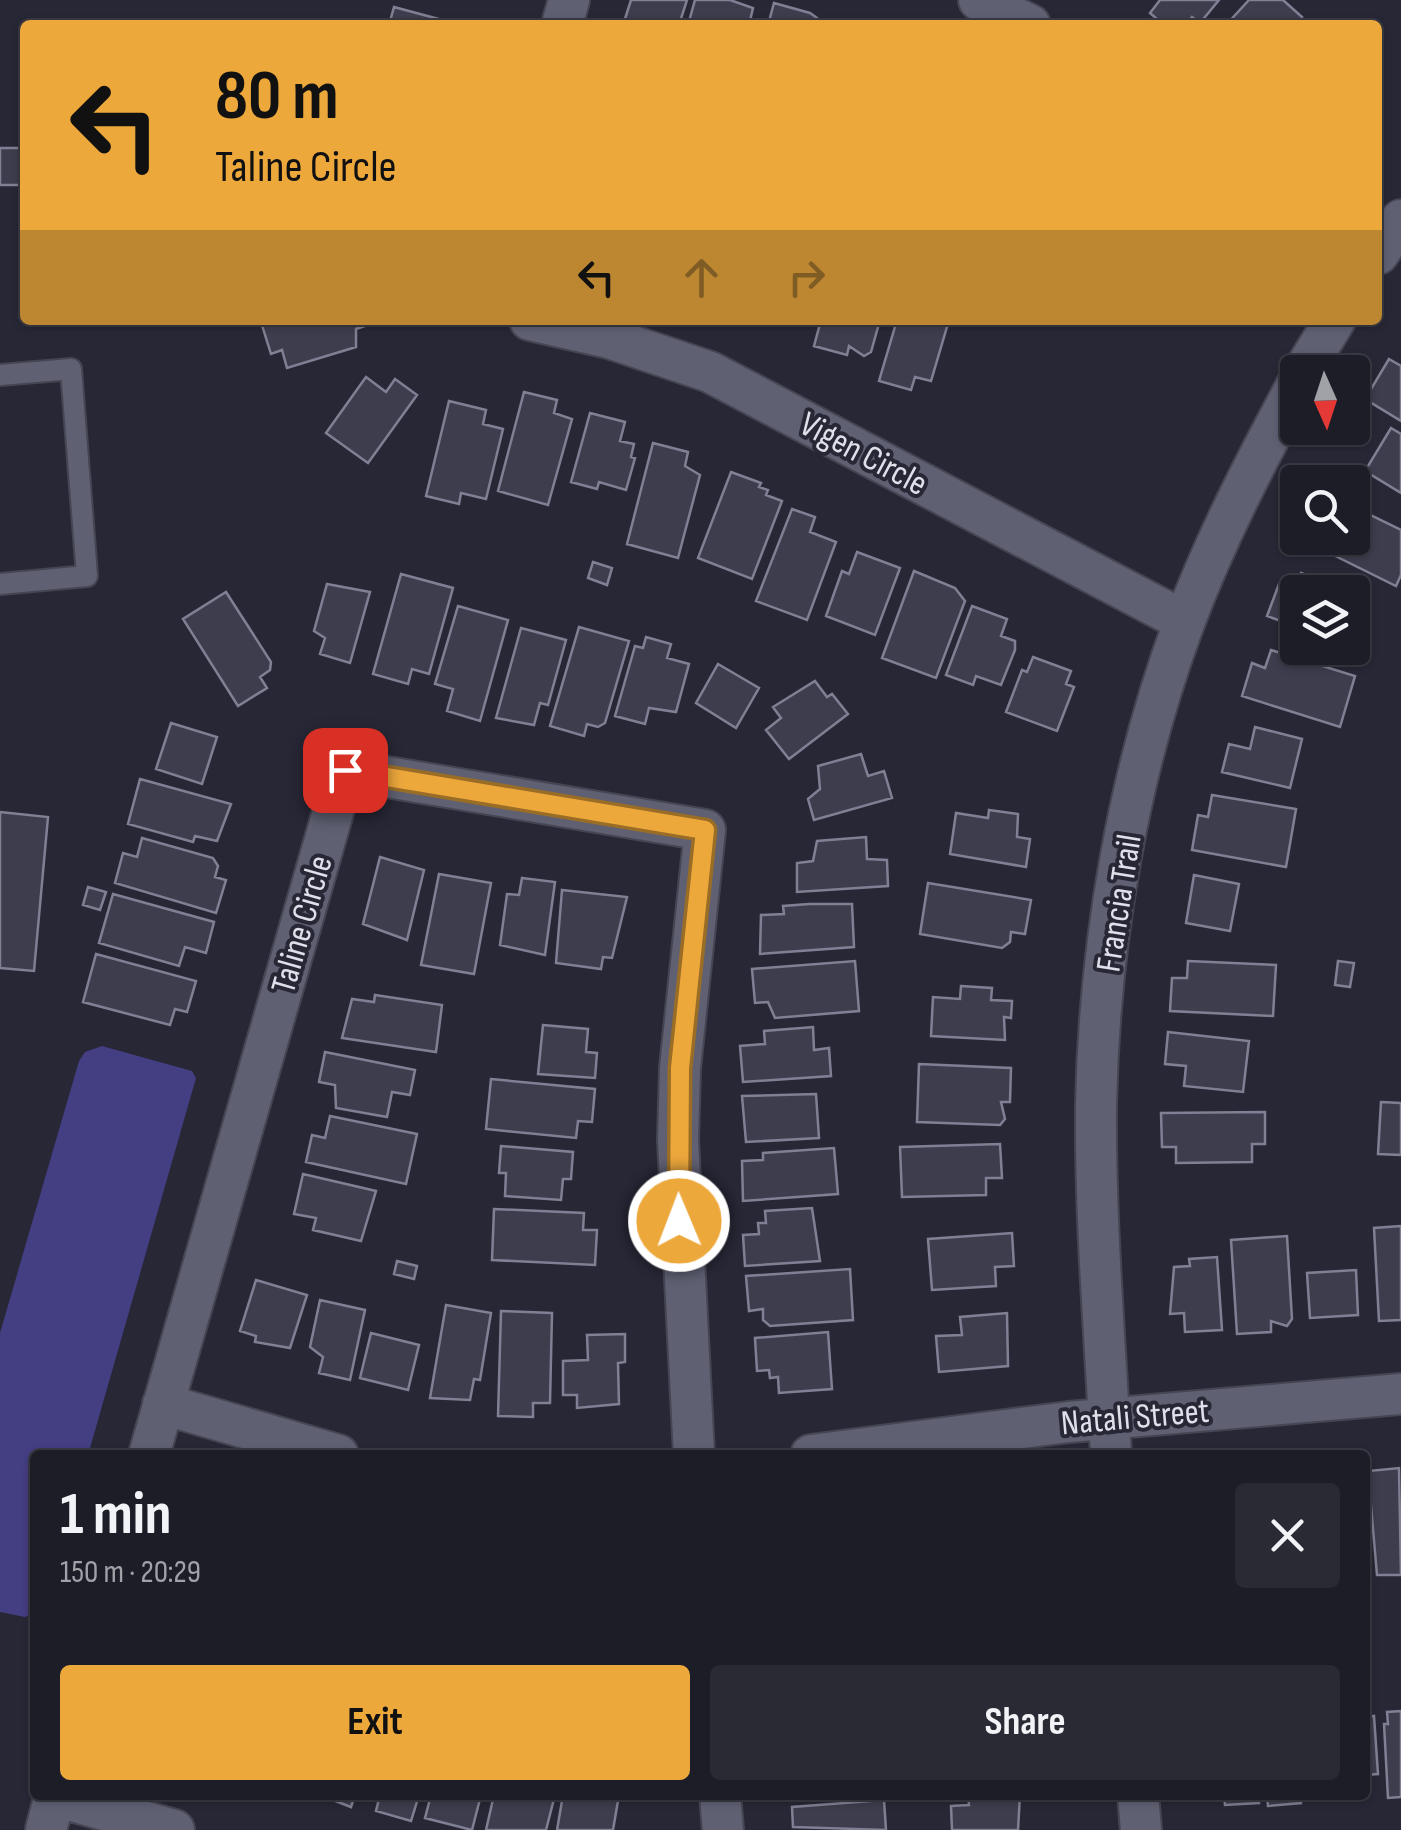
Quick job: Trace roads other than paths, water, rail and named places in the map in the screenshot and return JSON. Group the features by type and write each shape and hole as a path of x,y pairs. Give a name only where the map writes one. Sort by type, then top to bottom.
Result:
{"street":[{"path":"979,0 1020,20"},
{"path":"1382,248 1401,220"},
{"name":"Vigen Circle","path":"552,325 609,338 710,372 1184,621"},
{"path":"1313,355 1332,325"},
{"name":"Francia Trail","path":"1110,1436 1096,1139 1108,957 1153,718 1184,621 1227,521 1280,418"},
{"name":"Taline Circle","path":"150,1450 345,770 705,830 678,1122 679,1221 694,1450"},
{"name":"Natali Street","path":"890,1450 1110,1436 1401,1394"},
{"path":"164,1404 321,1450"},
{"path":"46,1830 54,1800"},
{"path":"72,1800 174,1830"},
{"path":"720,1800 723,1830"},
{"path":"1138,1800 1141,1830"}],"lane":[{"path":"0,375 71,368 87,576 0,584"}]}
